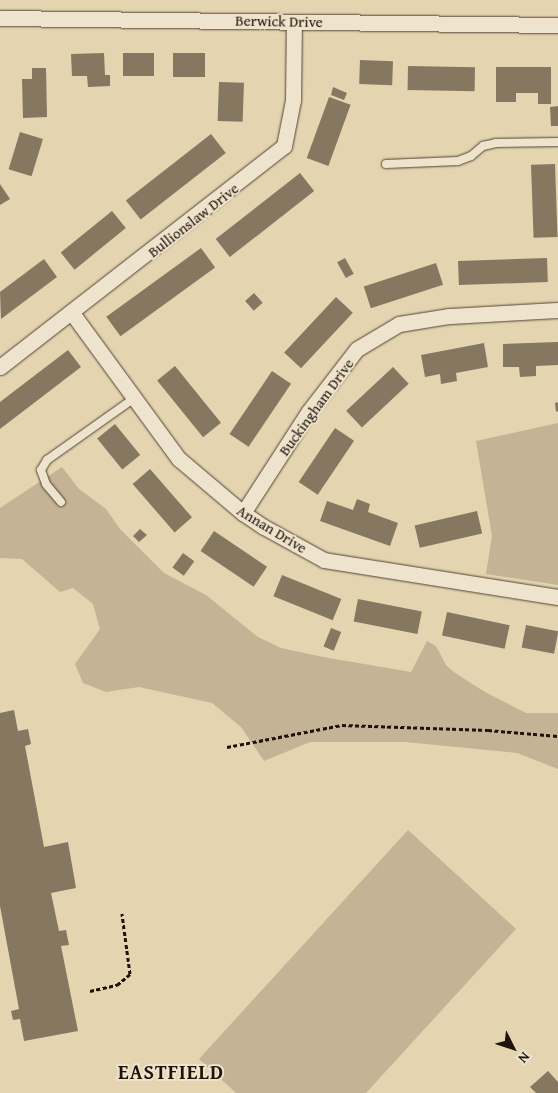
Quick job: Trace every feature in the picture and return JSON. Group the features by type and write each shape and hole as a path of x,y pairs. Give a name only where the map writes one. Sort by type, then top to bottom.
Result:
{"street":[{"name":"Berwick Drive","path":"0,18 558,25"},
{"name":"Bullionslaw Drive","path":"0,367 72,313 284,146 293,100 294,22"},
{"name":"Buckingham Drive","path":"242,513 310,411 358,350 399,324 449,316 558,310"},
{"name":"Annan Drive","path":"72,313 132,399 179,459 242,513 324,560 558,597"}],"lane":[{"path":"386,164 458,161 471,156 483,146 496,143 558,142"},
{"path":"61,502 46,484 41,470 48,460 132,399"}],"path":[{"path":"227,747 342,725 488,730 558,736"},
{"path":"90,991 117,985 130,974 122,914"}],"shaded area":[{"path":"558,423 558,585 486,574 492,536 476,441"},
{"path":"62,467 79,489 106,509 120,529 164,573 206,595 258,637 281,648 411,672 427,641 436,646 446,665 455,673 485,692 526,713 558,713 558,769 517,753 405,742 310,742 264,761 241,727 212,703 139,687 106,692 83,683 75,664 100,629 93,604 73,588 60,592 22,559 0,558 0,508"},
{"path":"408,830 516,929 366,1093 236,1093 199,1059"}],"building":[{"path":"104,53 105,75 110,75 110,86 88,87 87,76 72,76 71,54"},
{"path":"123,53 154,53 154,76 123,76"},
{"path":"173,53 205,53 205,77 173,77"},
{"path":"360,60 393,61 392,85 359,84"},
{"path":"408,66 475,67 475,91 408,90"},
{"path":"496,67 551,67 551,104 538,104 538,93 516,93 516,102 496,102"},
{"path":"32,68 46,68 47,117 23,118 22,79 32,79"},
{"path":"219,82 244,83 243,122 218,121"},
{"path":"333,87 347,93 344,100 331,95"},
{"path":"329,97 351,105 328,166 307,158"},
{"path":"558,106 558,126 551,126 550,107"},
{"path":"20,132 43,139 32,176 9,169"},
{"path":"211,134 226,153 141,219 126,200"},
{"path":"555,164 558,237 534,238 531,165"},
{"path":"300,173 314,191 230,257 216,239"},
{"path":"0,184 10,199 0,205"},
{"path":"112,211 126,228 75,270 61,253"},
{"path":"201,248 215,267 120,336 106,317"},
{"path":"345,258 354,274 346,278 337,262"},
{"path":"547,258 548,282 459,285 458,261"},
{"path":"44,259 57,277 1,319 0,292"},
{"path":"436,263 443,285 371,308 364,286"},
{"path":"254,293 263,303 254,311 245,301"},
{"path":"336,297 353,313 301,368 284,353"},
{"path":"558,342 558,365 536,366 536,376 520,377 519,367 503,367 503,344"},
{"path":"484,343 488,367 456,373 457,381 441,384 440,374 425,377 421,355"},
{"path":"68,350 81,367 0,429 0,402"},
{"path":"175,366 221,423 203,437 157,380"},
{"path":"393,367 409,384 362,427 346,411"},
{"path":"272,371 291,384 249,447 230,434"},
{"path":"558,402 558,411 556,412 555,403"},
{"path":"115,424 140,455 122,470 97,438"},
{"path":"335,428 354,441 318,495 299,482"},
{"path":"150,469 192,517 175,532 133,484"},
{"path":"357,499 370,504 368,512 398,523 390,546 320,521 327,501 353,510"},
{"path":"477,511 482,533 420,548 415,525"},
{"path":"140,529 147,535 139,542 133,536"},
{"path":"214,531 267,567 254,587 201,551"},
{"path":"183,553 194,561 184,576 172,568"},
{"path":"282,575 341,599 333,620 273,596"},
{"path":"358,599 422,611 417,634 354,622"},
{"path":"447,612 510,625 505,649 442,635"},
{"path":"526,625 558,631 554,654 522,648"},
{"path":"331,628 341,632 334,651 324,647"},
{"path":"14,710 18,731 28,729 31,744 25,746 44,847 68,842 76,888 51,893 59,931 66,930 69,945 61,946 78,1031 24,1041 20,1019 13,1020 11,1011 19,1009 0,906 0,713"},
{"path":"548,1071 558,1082 558,1093 536,1093 530,1087"}],"district":[{"name":"EASTFIELD","path":"171,1071"}]}
